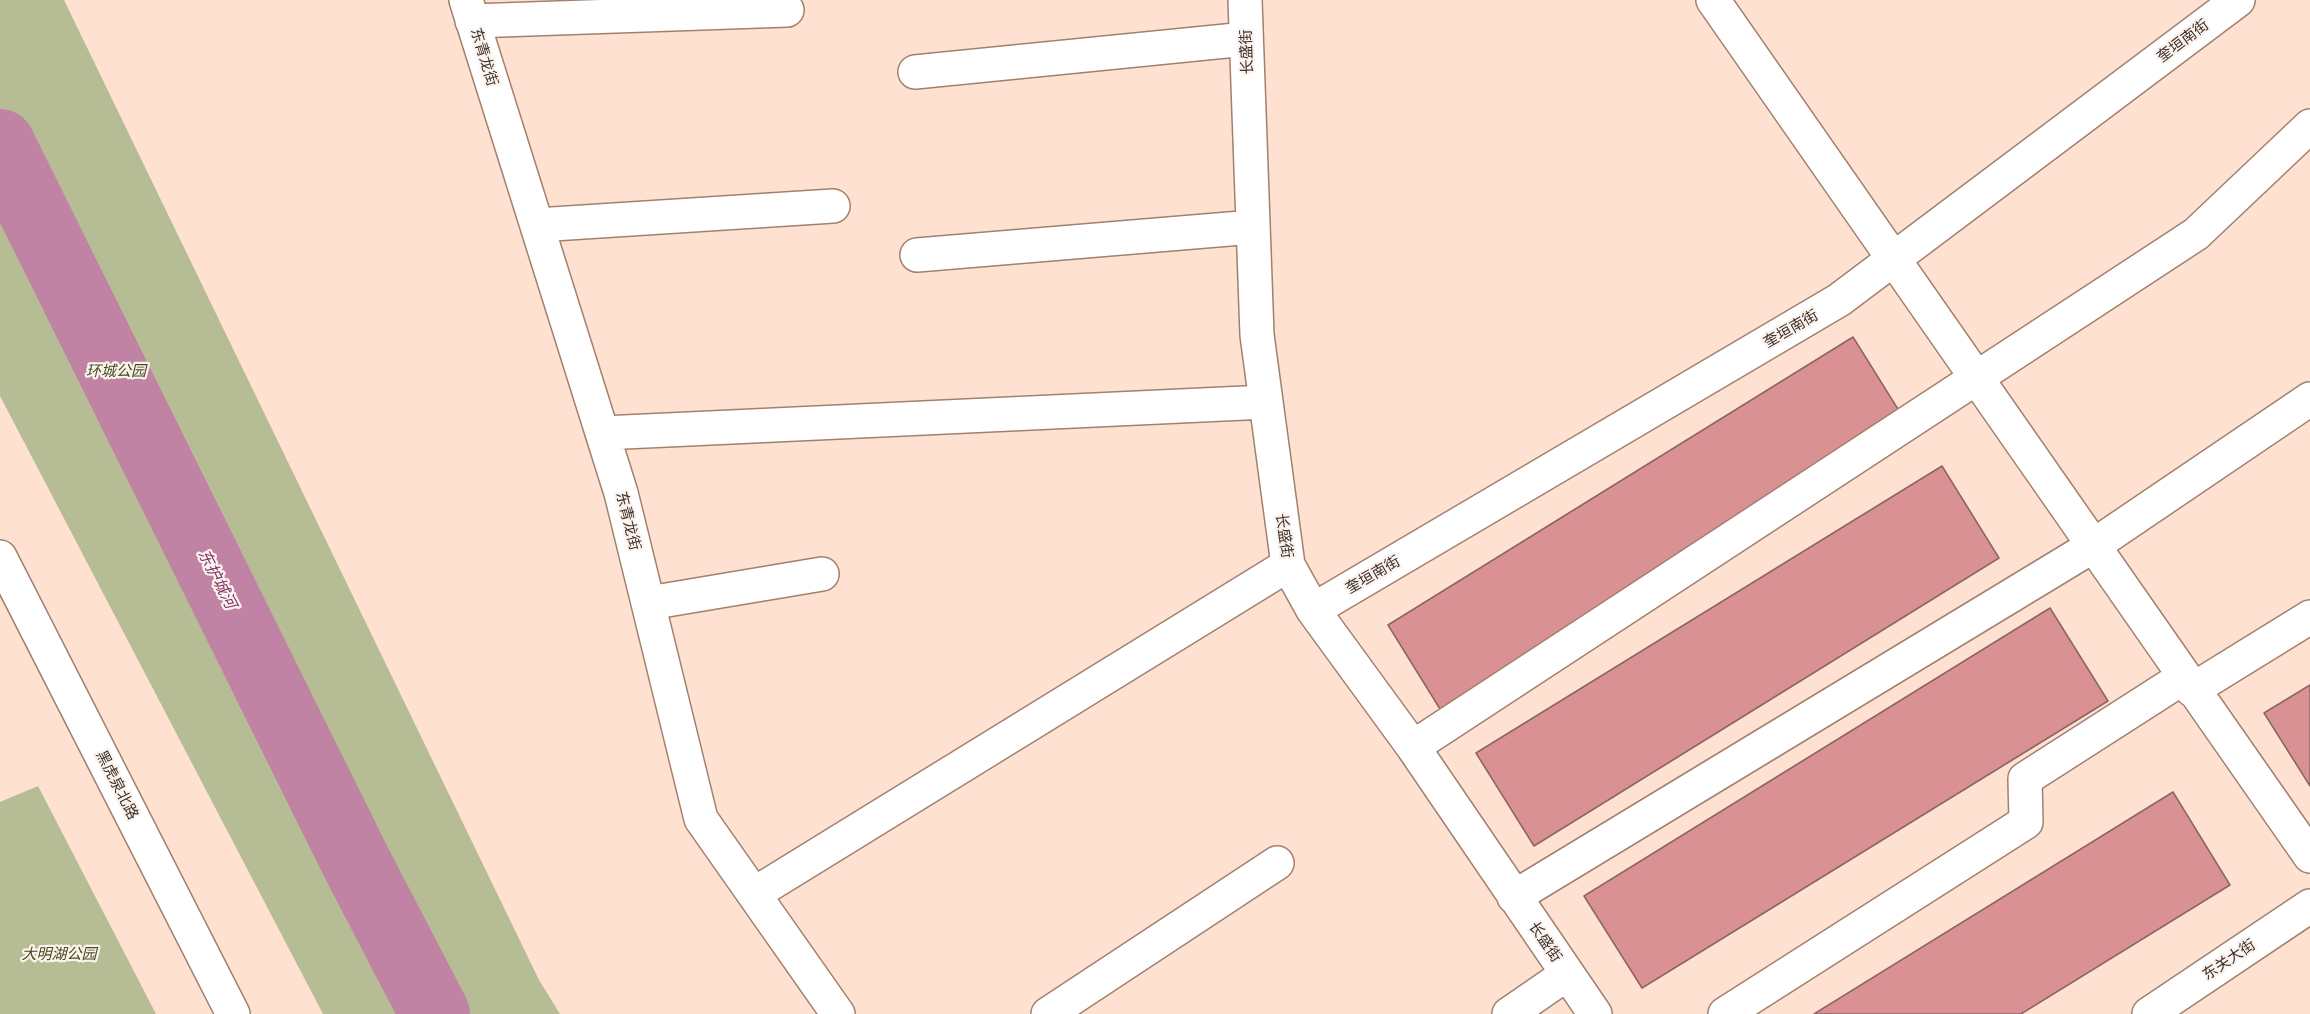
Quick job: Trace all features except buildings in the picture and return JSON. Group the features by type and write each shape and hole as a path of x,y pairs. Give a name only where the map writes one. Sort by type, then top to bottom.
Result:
{"street":[{"name":"长盛街","path":"1245,0 1257,335 1288,565 1313,610 1413,747 1595,1014"},
{"path":"1713,0 2310,856"},
{"name":"奎垣南街","path":"1313,610 1839,300 2238,0"},
{"path":"469,10 787,10"},
{"name":"东青龙街","path":"469,10 621,493 702,819 838,1014"},
{"path":"915,72 1246,39"},
{"path":"1413,747 2196,234 2310,126"},
{"path":"537,225 833,206"},
{"path":"917,255 1253,227"},
{"path":"1514,897 2093,546 2310,399"},
{"path":"603,433 1266,402"},
{"name":"黑虎泉北路","path":"0,557 233,1014"},
{"path":"754,894 1288,565"},
{"path":"649,603 822,574"},
{"path":"1725,1014 2026,822 2025,779 2188,683 2310,617"},
{"path":"1048,1014 1277,863"},
{"name":"东关大街","path":"2149,1014 2310,906"},
{"path":"1509,1014 1567,974"}],"green space":[{"name":"环城公园","path":"0,0 64,0 539,980 560,1014 323,1014 0,396"},
{"name":"大明湖公园","path":"38,786 156,1014 0,1014 0,802"}],"waterway":[{"name":"东护城河","path":"0,144 356,862 435,1014"}]}
